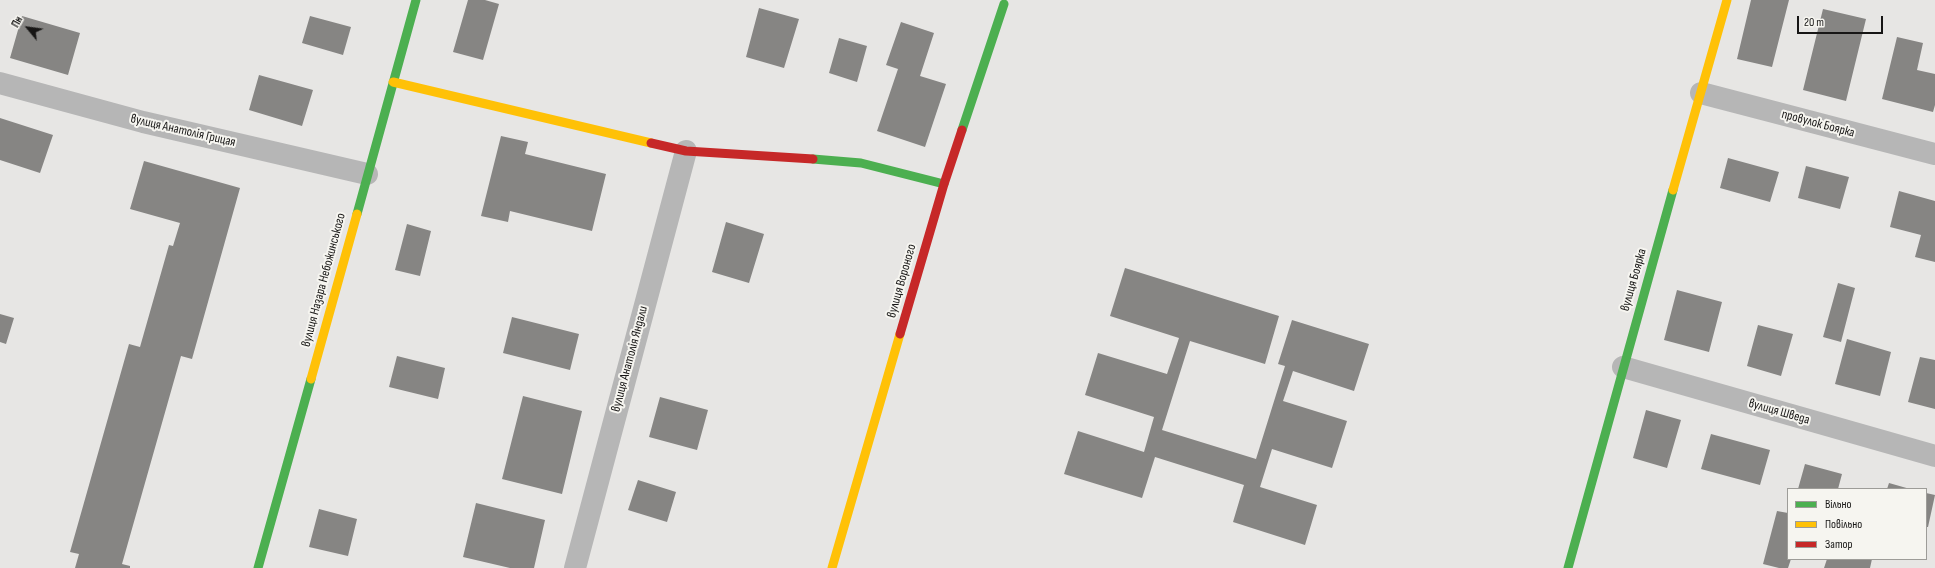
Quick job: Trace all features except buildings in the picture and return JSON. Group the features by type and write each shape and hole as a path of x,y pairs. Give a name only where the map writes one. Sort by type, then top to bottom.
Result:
{"street":[{"name":"вулиця Назара Небожинського","path":"258,568 416,0"},
{"name":"вулиця Боярка","path":"1568,568 1623,367 1727,0"},
{"name":"вулиця Вороного","path":"832,568 944,184 1004,4"},
{"name":"вулиця Анатолія Грицая","path":"0,82 143,122 367,174"},
{"path":"393,82 686,151 776,155 861,163 944,184"},
{"name":"провулок Боярка","path":"1701,93 1935,154"},
{"name":"вулиця Анатолія Яндали","path":"575,568 686,151"},
{"name":"вулиця Шведа","path":"1623,367 1935,456"}],"traffic: fast":[{"path":"357,214 416,0"},
{"path":"962,130 1004,4"},
{"path":"813,159 861,163 944,184"},
{"path":"1568,568 1673,190"},
{"path":"258,568 311,379"}],"traffic: slow":[{"path":"1673,190 1727,0"},
{"path":"393,82 651,143"},
{"path":"311,379 357,214"},
{"path":"832,568 900,334"}],"traffic: jam":[{"path":"900,334 944,184 962,130"},
{"path":"651,143 686,151 813,159"}]}
